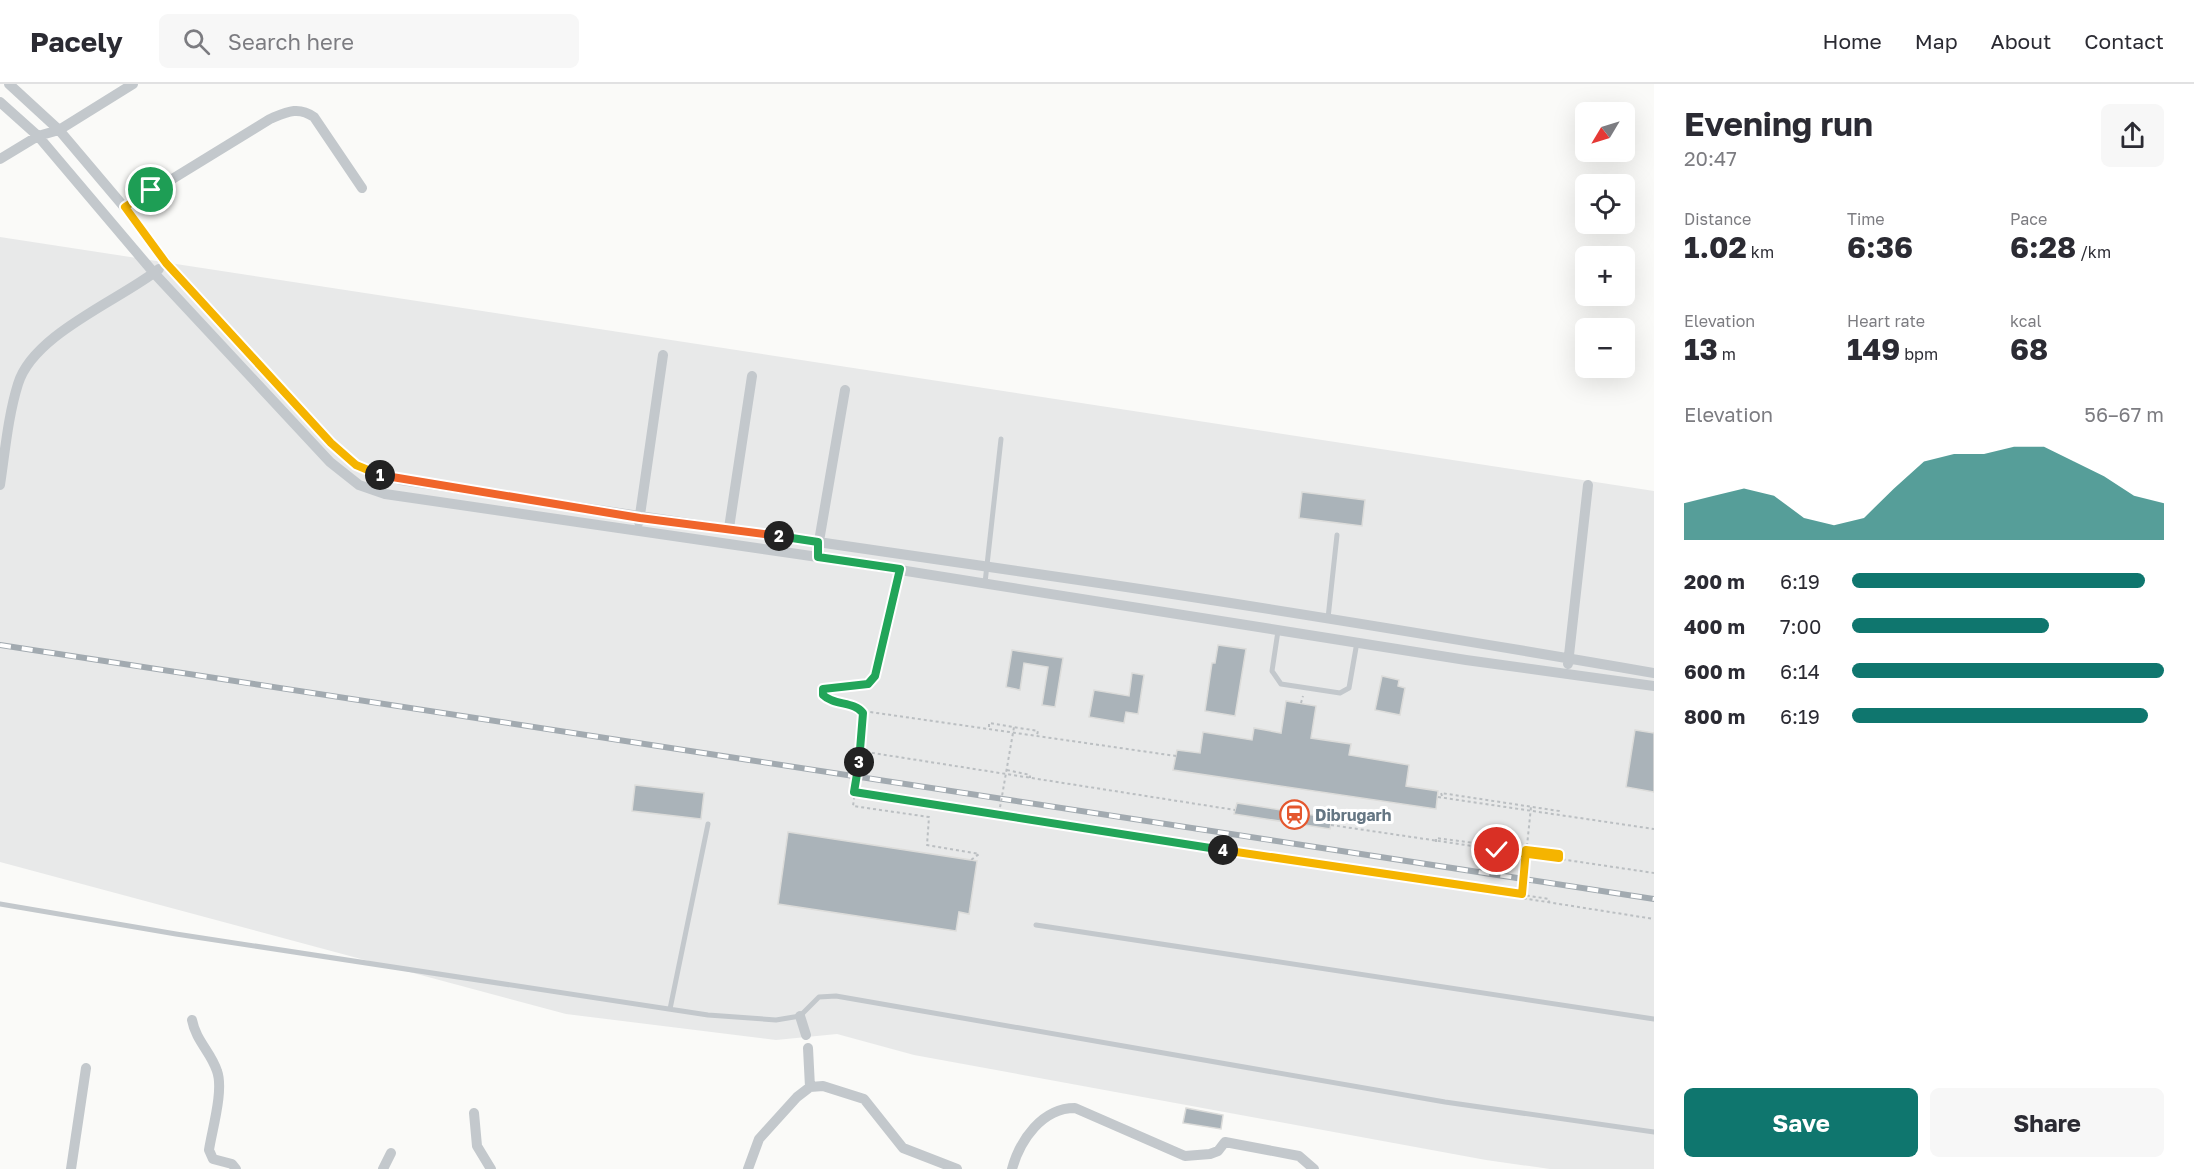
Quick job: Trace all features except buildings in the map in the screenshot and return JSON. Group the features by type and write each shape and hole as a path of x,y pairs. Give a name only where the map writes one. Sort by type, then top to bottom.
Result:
{"street":[{"path":"9,84 59,130 125,207 166,263 245,352 331,443 356,465 370,472 401,480 640,518 729,528 986,567 1654,673"},
{"path":"0,159 38,136 59,130 133,84"},
{"path":"0,102 38,136 154,273 330,462 359,485 385,494 900,569 1358,642 1654,684"},
{"path":"125,207 270,119 294,110 305,111 314,117 362,188"},
{"path":"0,485 18,382 41,348 77,321 154,273 166,263"},
{"path":"638,532 663,355"},
{"path":"729,528 752,375"},
{"path":"818,557 818,542 844,390"},
{"path":"0,420 12,413"},
{"path":"1567,673 1588,485"},
{"path":"800,1016 806,1035"},
{"path":"192,1020 194,1033 218,1072 218,1093 209,1150 213,1159 232,1164 236,1169"},
{"path":"808,1048 810,1087"},
{"path":"71,1169 86,1068"},
{"path":"748,1169 759,1139 810,1087 823,1086 864,1100 903,1148 954,1169"},
{"path":"1012,1169 1017,1149 1042,1120 1063,1108 1075,1108 1185,1156 1210,1154 1218,1151 1224,1142 1299,1156 1314,1169"},
{"path":"474,1113 477,1146 491,1169"},
{"path":"384,1169 391,1153"}],"lane":[{"path":"985,583 1000,439"},
{"path":"1328,620 1337,535"},
{"path":"1278,630 1272,670 1281,684 1340,693 1349,688 1358,642"},
{"path":"670,1009 708,824"},
{"path":"0,904 176,934 670,1009 776,1020 800,1016 819,997 836,996 1445,1102 1654,1132"},
{"path":"1036,925 1654,1019"}],"path":[{"path":"900,569 875,676 868,684 823,689 823,695 828,700 870,712 989,727 1176,756"},
{"path":"859,708 864,721 853,806 929,817 927,845 979,854 971,860"},
{"path":"989,727 989,723 1038,731 1037,735"},
{"path":"1014,727 998,819 1024,823 1023,819"},
{"path":"860,751 1235,810"},
{"path":"1006,771 1030,775 1030,778"},
{"path":"854,792 1654,919"},
{"path":"1559,814 1559,811 1442,793 1440,797 1654,829"},
{"path":"1522,894 1531,807"},
{"path":"1331,825 1654,873"},
{"path":"1436,842 1436,838 1559,854 1559,858"},
{"path":"1439,884 1440,882 1522,894 1549,899 1549,902"}],"shaded area":[{"path":"0,237 1654,491 1654,1169 1550,1169 1486,1160 914,1055 837,1034 776,1040 566,1014 0,862"}],"railway":[{"path":"0,645 1654,899"}],"place":[{"name":"Dibrugarh","path":"1294,815"}],"route":[{"path":"151,190 125,207 166,263 245,352 331,443 356,465 370,472 401,480 640,518 729,528 818,542 818,557 900,569 875,676 868,684 823,689 823,695 828,700 859,708 863,713 864,721 854,792 1439,884 1440,882 1522,894 1526,850 1559,854 1559,858 1497,850"}]}
